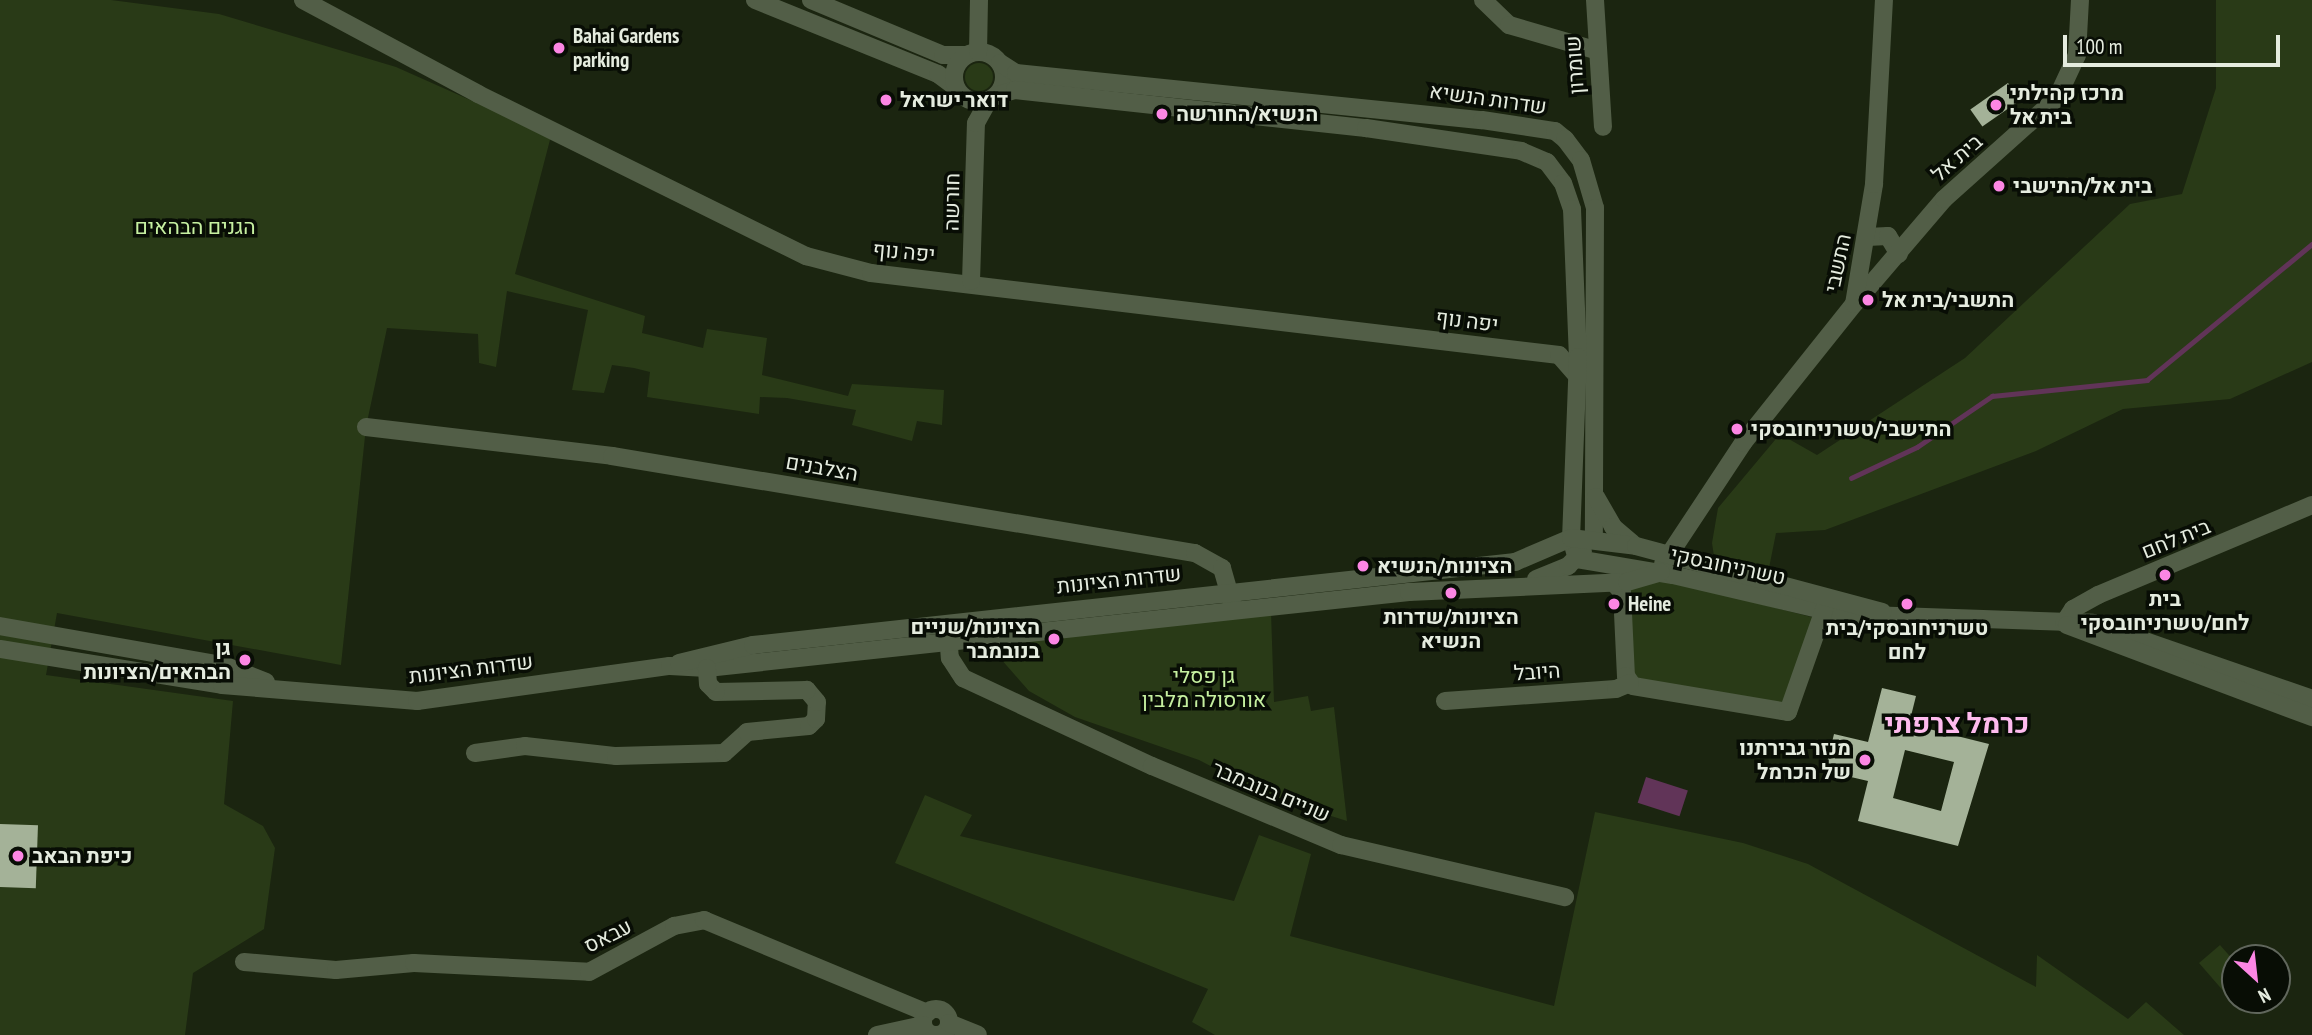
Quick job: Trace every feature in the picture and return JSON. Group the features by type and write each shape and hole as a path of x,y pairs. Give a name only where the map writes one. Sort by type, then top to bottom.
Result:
{"street":[{"name":"יפה נוף","path":"303,0 478,94 806,256 871,272 971,281 1559,355"},
{"path":"755,0 939,74 959,92 992,98 1015,90 1353,127 1535,156 1556,172 1569,195 1578,340 1572,538 1577,559"},
{"path":"811,0 943,55 972,53 1000,63 1004,80 992,98"},
{"path":"959,92 954,72 972,53 979,0"},
{"path":"1483,0 1509,25 1595,50"},
{"name":"שומרון","path":"1595,0 1595,50 1603,127"},
{"name":"התשבי","path":"1661,572 1666,555 1687,522 1854,304 1866,245 1884,0"},
{"name":"בית אל","path":"1854,304 1957,186 2057,98 2077,55 2080,0"},
{"name":"שדרות הנשיא","path":"1000,63 1016,73 1367,104 1555,131 1581,160 1595,208 1594,538"},
{"name":"חורשה","path":"959,92 976,123 971,281"},
{"name":"חורשה","path":"976,123 992,98"},
{"path":"1887,268 1866,245 1888,236 1899,254"},
{"path":"1577,376 1559,355 1578,340"},
{"name":"הצלבנים","path":"366,427 612,456 1195,554 1222,568 1232,601"},
{"path":"1595,494 1613,527 1636,546"},
{"name":"בית לחם","path":"2064,623 2073,609 2098,595 2312,505"},
{"path":"1687,522 1687,544 1703,567"},
{"name":"טשרניחובסקי","path":"1572,538 1594,538 1636,546 1825,604"},
{"name":"שדרות הציונות","path":"670,666 707,668 952,643 1515,562 1572,538"},
{"path":"1522,583 1577,559 1594,538"},
{"path":"1577,559 1661,572"},
{"name":"טשרניחובסקי","path":"1522,583 1614,583 1661,572 1825,604 1882,612 2108,627 2312,699"},
{"name":"שדרות הציונות","path":"0,649 222,685 277,687 417,701 670,666 719,650 950,622 1522,583"},
{"path":"1614,583 1622,592 1630,683 1788,712 1825,604"},
{"path":"950,622 952,643"},
{"name":"טשרניחובסקי","path":"2064,623 2312,717"},
{"name":"שדרות הציונות","path":"0,626 226,666 277,687"},
{"name":"שניים בנובמבר","path":"952,643 975,685 1341,845 1565,897"},
{"path":"475,753 525,746 616,756 724,753 747,732 814,722 817,702 807,690 716,692 708,684 707,668"},
{"name":"היובל","path":"1445,701 1616,689 1630,683"},
{"name":"עבאס","path":"244,961 335,970 414,963 589,972 674,926 704,920 925,1019 939,1010 949,1023 978,1035"},
{"path":"877,1035 925,1019"}],"green space":[{"name":"הגנים הבהאים","path":"0,0 111,0 219,14 396,67 551,136 515,274 645,316 642,333 703,348 707,329 767,338 762,375 848,396 852,384 944,390 942,425 917,421 912,441 852,425 856,410 787,398 760,397 759,414 647,397 650,372 634,368 612,365 604,393 572,390 588,310 507,291 496,367 479,363 478,334 387,328 366,427 341,665 57,613 46,675 233,701 224,804 263,826 275,848 264,929 193,973 185,1035 0,1035"},
{"path":"2216,0 2312,0 2312,362 2230,399 2123,409 2036,451 1825,530 1776,533 1768,573 1715,563 1712,543 1718,508 1780,434 1817,455 1965,358 2130,204 2182,194 2216,88"},
{"path":"979,63 989,67 993,77 989,87 979,91 969,87 965,77 969,67"},
{"path":"1667,580 1819,619 1785,704 1632,679 1628,587"},
{"name":"גן פסלי אורסולה מלבין","path":"1271,612 1274,702 1308,696 1311,711 1334,707 1347,821 1268,796 1199,760 1075,717 1029,691 1000,658 996,644"},
{"path":"925,795 972,815 960,836 1234,901 1259,835 1311,854 1290,936 1554,1006 1595,812 1743,843 1808,864 2036,987 2037,955 2128,1019 2146,1002 2184,1035 1215,1035 1192,1022 1208,989 895,863"},
{"path":"2221,946 2221,988 2199,963"}],"shaded area":[{"path":"1646,777 1688,791 1680,816 1638,803"}],"building":[{"name":"מרכז קהילתי בית אל","path":"2008,83 2020,100 1982,127 1970,109"},
{"name":"מנזר גבירתנו של הכרמל","path":"1882,688 1916,696 1909,724 1989,744 1958,846 1858,821 1868,781 1825,771 1834,734 1868,742","holes":["1905,750 1954,762 1941,811 1893,798"]},
{"name":"כיפת הבאב","path":"0,824 38,825 36,888 0,887"}],"waterway":[{"path":"1851,478 1917,447 1992,396 2147,380 2312,244"}],"place":[{"name":"Bahai Gardens parking","path":"559,48"},
{"name":"דואר ישראל","path":"886,100"},
{"name":"מרכז קהילתי בית אל","path":"1996,105"},
{"name":"הנשיא/החורשה","path":"1162,114"},
{"name":"בית אל/התישבי","path":"1999,186"},
{"name":"התשבי/בית אל","path":"1868,300"},
{"name":"התישבי/טשרניחובסקי","path":"1737,429"},
{"name":"הציונות/הנשיא","path":"1363,566"},
{"name":"בית לחם/טשרניחובסקי","path":"2165,575"},
{"name":"הציונות/שדרות הנשיא","path":"1451,593"},
{"name":"Heine","path":"1614,604"},
{"name":"טשרניחובסקי/בית לחם","path":"1907,604"},
{"name":"הציונות/שניים בנובמבר","path":"1054,639"},
{"name":"גן הבהאים/הציונות","path":"245,660"},
{"name":"מנזר גבירתנו של הכרמל","path":"1865,760"},
{"name":"כיפת הבאב","path":"18,856"}],"district":[{"name":"כרמל צרפתי","path":"1957,723"}]}
